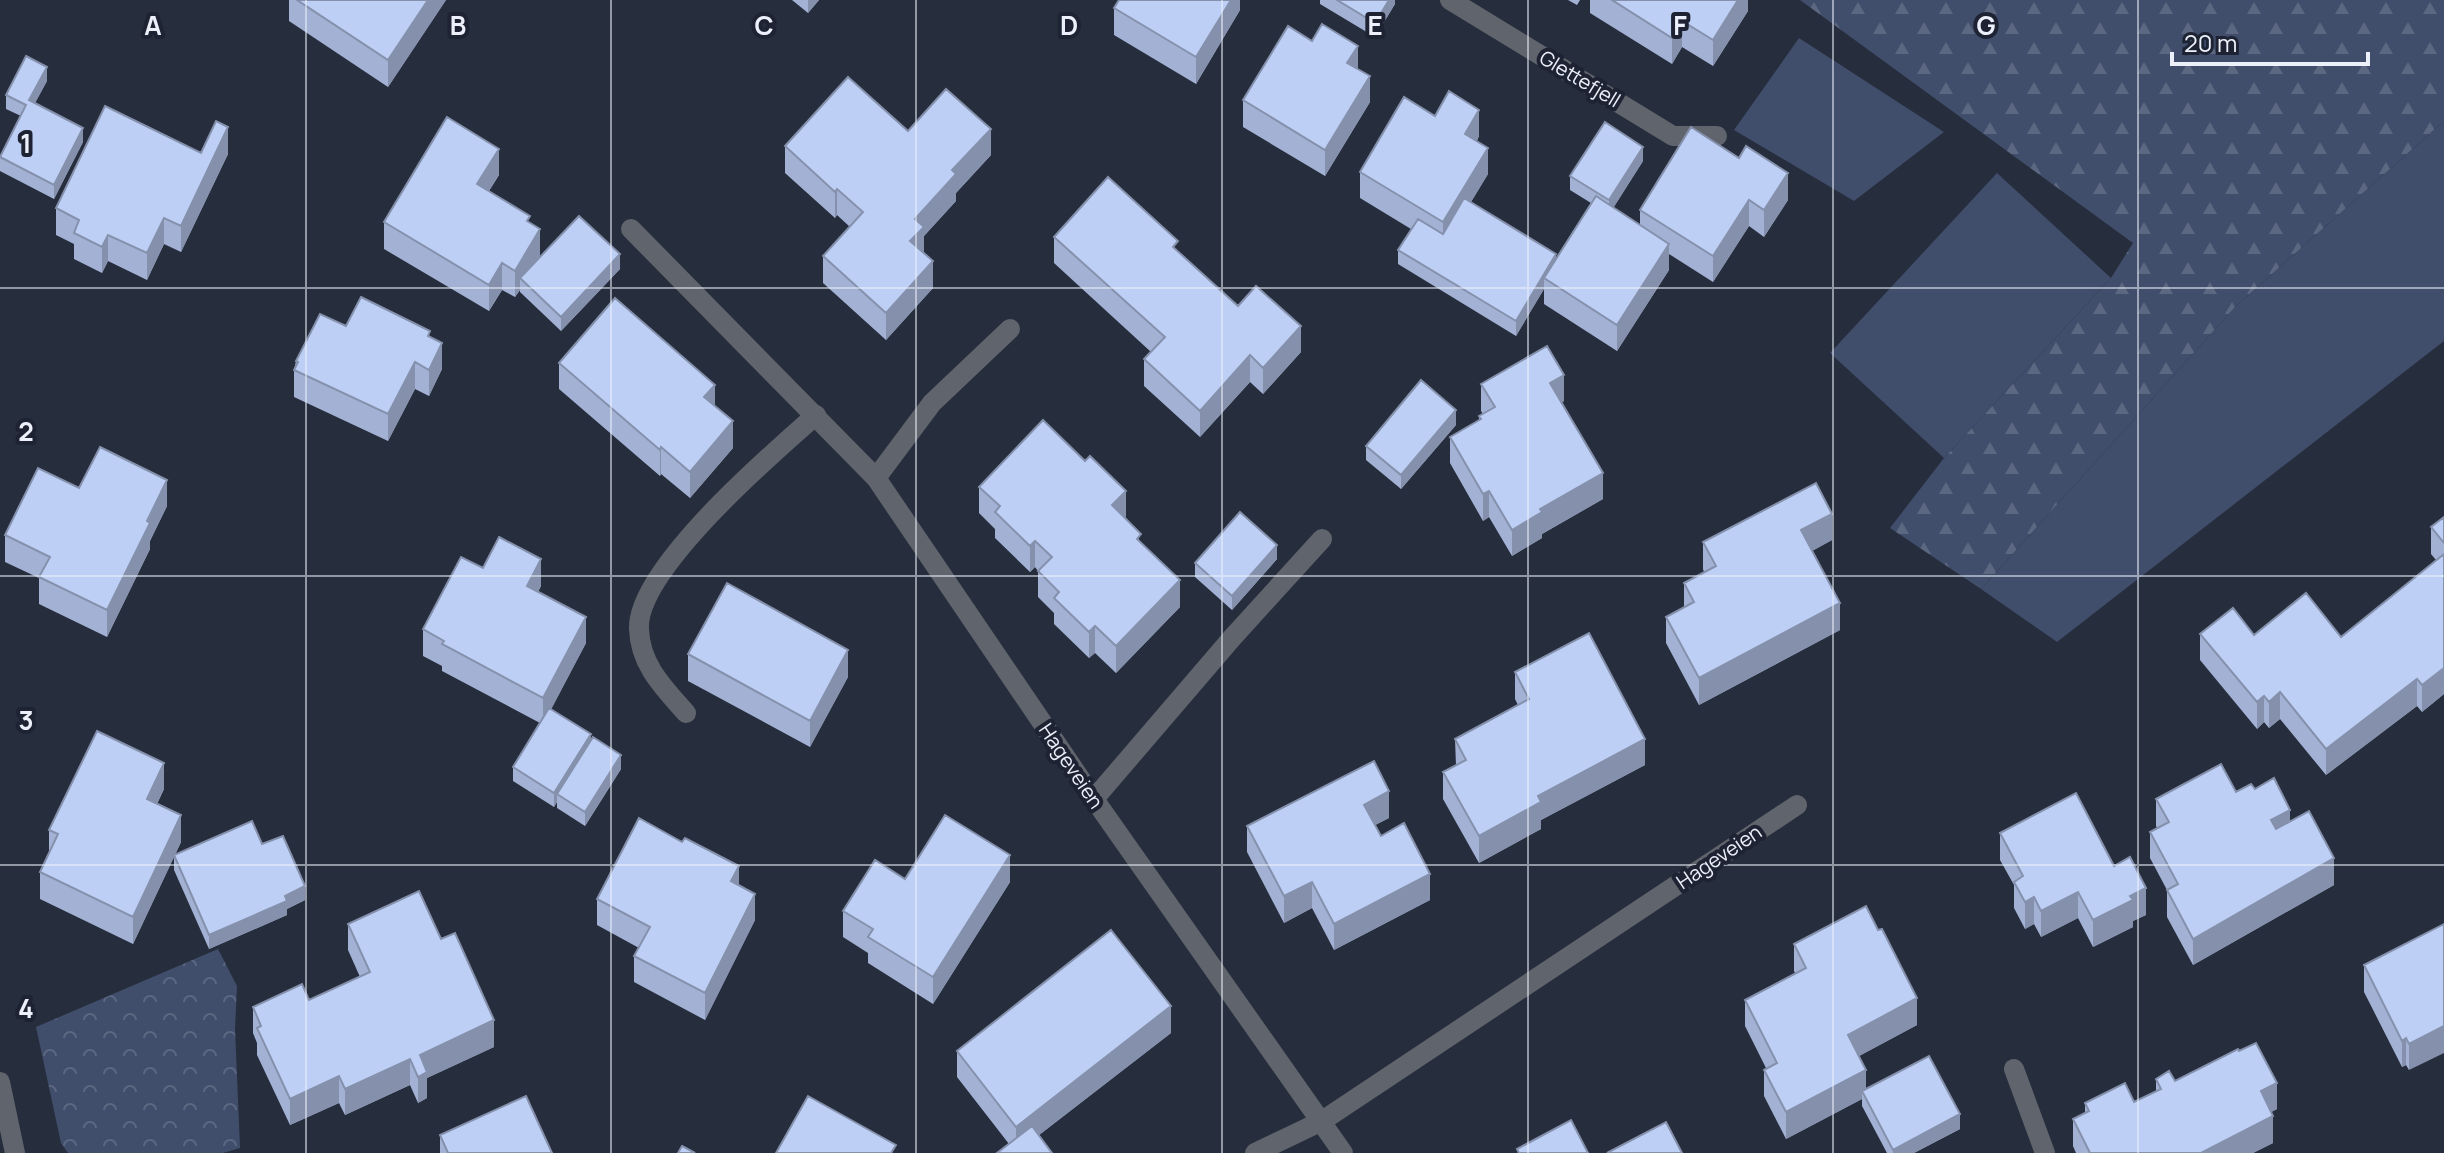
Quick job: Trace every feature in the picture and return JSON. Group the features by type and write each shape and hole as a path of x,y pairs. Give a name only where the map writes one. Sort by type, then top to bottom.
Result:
{"street":[{"name":"Glettefjell","path":"1450,0 1673,136 1717,136"},
{"name":"Hageveien","path":"631,229 876,478 1094,799 1343,1153"},
{"path":"876,478 932,403 1010,329"},
{"path":"686,713 657,681 646,661 639,629 641,613 676,553 739,482 816,415"},
{"path":"1094,799 1322,539"},
{"name":"Hageveien","path":"1322,1121 1797,805"},
{"path":"2014,1069 2045,1153"},
{"path":"0,1082 15,1153"},
{"path":"1255,1153 1322,1121"}],"green space":[{"path":"1800,0 2444,0 2444,121 2236,306 1981,589 1890,528 1944,458 2111,278 2133,243"},
{"path":"1799,38 1944,132 1854,201 1734,130"},
{"path":"2444,121 2444,341 2057,642 1981,589 2236,306"},
{"path":"1997,173 2111,278 1944,458 1830,353"},
{"path":"218,949 237,986 235,1029 240,1148 223,1153 68,1153 61,1143 36,1027"}],"building":[{"path":"297,0 428,0 388,60"},
{"path":"1119,0 1231,0 1196,57 1114,8"},
{"path":"1337,0 1389,0 1375,23"},
{"path":"1612,0 1738,0 1713,40 1682,21 1672,38"},
{"path":"1322,24 1358,46 1347,63 1370,76 1325,150 1243,100 1288,26 1312,41"},
{"path":"26,56 47,67 29,100 83,128 54,185 0,157 26,105 6,95"},
{"path":"848,77 908,131 946,89 991,129 952,170 956,174 915,219 924,227 910,241 933,261 886,313 823,256 863,212 837,189 835,192 785,146"},
{"path":"1449,91 1479,110 1465,134 1488,148 1443,222 1360,172 1404,97 1435,116"},
{"path":"105,106 201,153 216,121 228,127 181,226 164,218 147,253 108,235 102,247 74,233 79,220 56,208"},
{"path":"447,117 499,149 477,184 530,216 527,221 540,229 515,271 502,263 489,285 384,222"},
{"path":"1605,122 1643,147 1609,200 1570,176"},
{"path":"1691,127 1739,158 1746,146 1788,173 1764,210 1749,200 1713,256 1640,210"},
{"path":"1108,177 1178,241 1173,247 1238,306 1256,286 1301,326 1263,368 1250,355 1200,411 1144,359 1165,337 1054,237"},
{"path":"1596,196 1669,244 1617,325 1544,278"},
{"path":"1464,198 1556,254 1516,321 1398,250 1418,219 1443,234"},
{"path":"579,216 620,254 561,317 520,278"},
{"path":"361,297 430,331 428,336 442,343 429,370 415,362 388,414 294,370 320,314 346,326"},
{"path":"615,298 715,385 704,397 733,421 690,472 559,363"},
{"path":"1547,346 1564,375 1550,383 1603,473 1540,509 1542,512 1512,530 1489,491 1483,494 1450,437 1495,407 1481,384"},
{"path":"1421,380 1456,410 1401,475 1366,446"},
{"path":"1043,420 1085,461 1090,456 1126,491 1112,505 1141,534 1137,539 1180,580 1116,646 1095,626 1089,632 1054,598 1059,592 1038,571 1052,557 1035,541 1030,546 995,512 1000,506 979,487"},
{"path":"100,447 167,480 147,521 150,523 107,610 39,577 50,557 5,535 38,468 79,488"},
{"path":"1816,483 1832,514 1801,530 1840,603 1699,678 1666,617 1694,602 1684,583 1716,566 1703,542"},
{"path":"1240,512 1277,545 1232,596 1195,563"},
{"path":"2444,517 2444,543 2431,527"},
{"path":"499,537 541,559 527,586 586,617 543,698 442,644 444,641 423,629 461,557 483,568"},
{"path":"2444,554 2444,668 2422,685 2417,679 2326,749 2280,692 2269,702 2264,696 2257,702 2200,634 2233,608 2254,635 2306,593 2341,637"},
{"path":"727,583 848,650 810,721 688,654"},
{"path":"1589,633 1645,739 1538,796 1541,802 1479,836 1443,772 1466,760 1455,739 1529,699 1515,672"},
{"path":"549,708 591,734 554,793 513,767"},
{"path":"97,731 164,763 147,799 181,815 133,917 40,872 58,834 49,830"},
{"path":"593,737 621,755 585,812 557,794"},
{"path":"1374,761 1389,791 1364,805 1381,836 1404,823 1430,874 1334,924 1312,882 1284,896 1247,826"},
{"path":"2221,764 2236,792 2251,784 2255,789 2274,778 2290,810 2271,820 2276,829 2309,811 2334,858 2193,939 2167,890 2178,884 2150,832 2169,822 2156,799"},
{"path":"2076,793 2114,866 2130,857 2146,888 2130,896 2133,900 2093,920 2078,892 2041,911 2034,897 2025,902 2014,882 2023,876 2000,833"},
{"path":"945,815 1010,855 933,977 868,937 873,929 843,911 875,860 905,879"},
{"path":"639,818 682,842 685,838 739,866 731,881 755,894 705,993 634,956 650,927 597,899"},
{"path":"252,821 262,844 283,836 305,886 285,896 287,901 209,935 174,855"},
{"path":"419,891 441,939 455,933 494,1020 420,1055 427,1072 418,1077 410,1059 345,1089 339,1076 290,1099 257,1028 261,1026 253,1007 302,984 309,1000 370,972 348,924"},
{"path":"1866,906 1878,930 1882,929 1917,998 1848,1035 1866,1070 1786,1112 1764,1070 1777,1063 1745,1000 1806,968 1794,944"},
{"path":"2444,924 2444,1026 2409,1044 2406,1038 2402,1041 2364,965"},
{"path":"1111,930 1171,1006 1016,1127 957,1051"},
{"path":"2256,1043 2277,1083 2261,1091 2273,1116 2201,1153 2090,1153 2073,1119 2089,1111 2085,1103 2125,1083 2134,1102 2161,1089 2156,1079 2169,1071 2175,1081"},
{"path":"1929,1056 1960,1114 1893,1150 1862,1091"},
{"path":"526,1096 552,1153 448,1153 440,1135"},
{"path":"808,1096 896,1145 891,1153 776,1153"},
{"path":"1571,1120 1588,1153 1519,1153 1517,1149"},
{"path":"1666,1122 1682,1153 1607,1153"},
{"path":"1032,1126 1052,1153 997,1153"},
{"path":"682,1146 695,1153 678,1153"}]}
